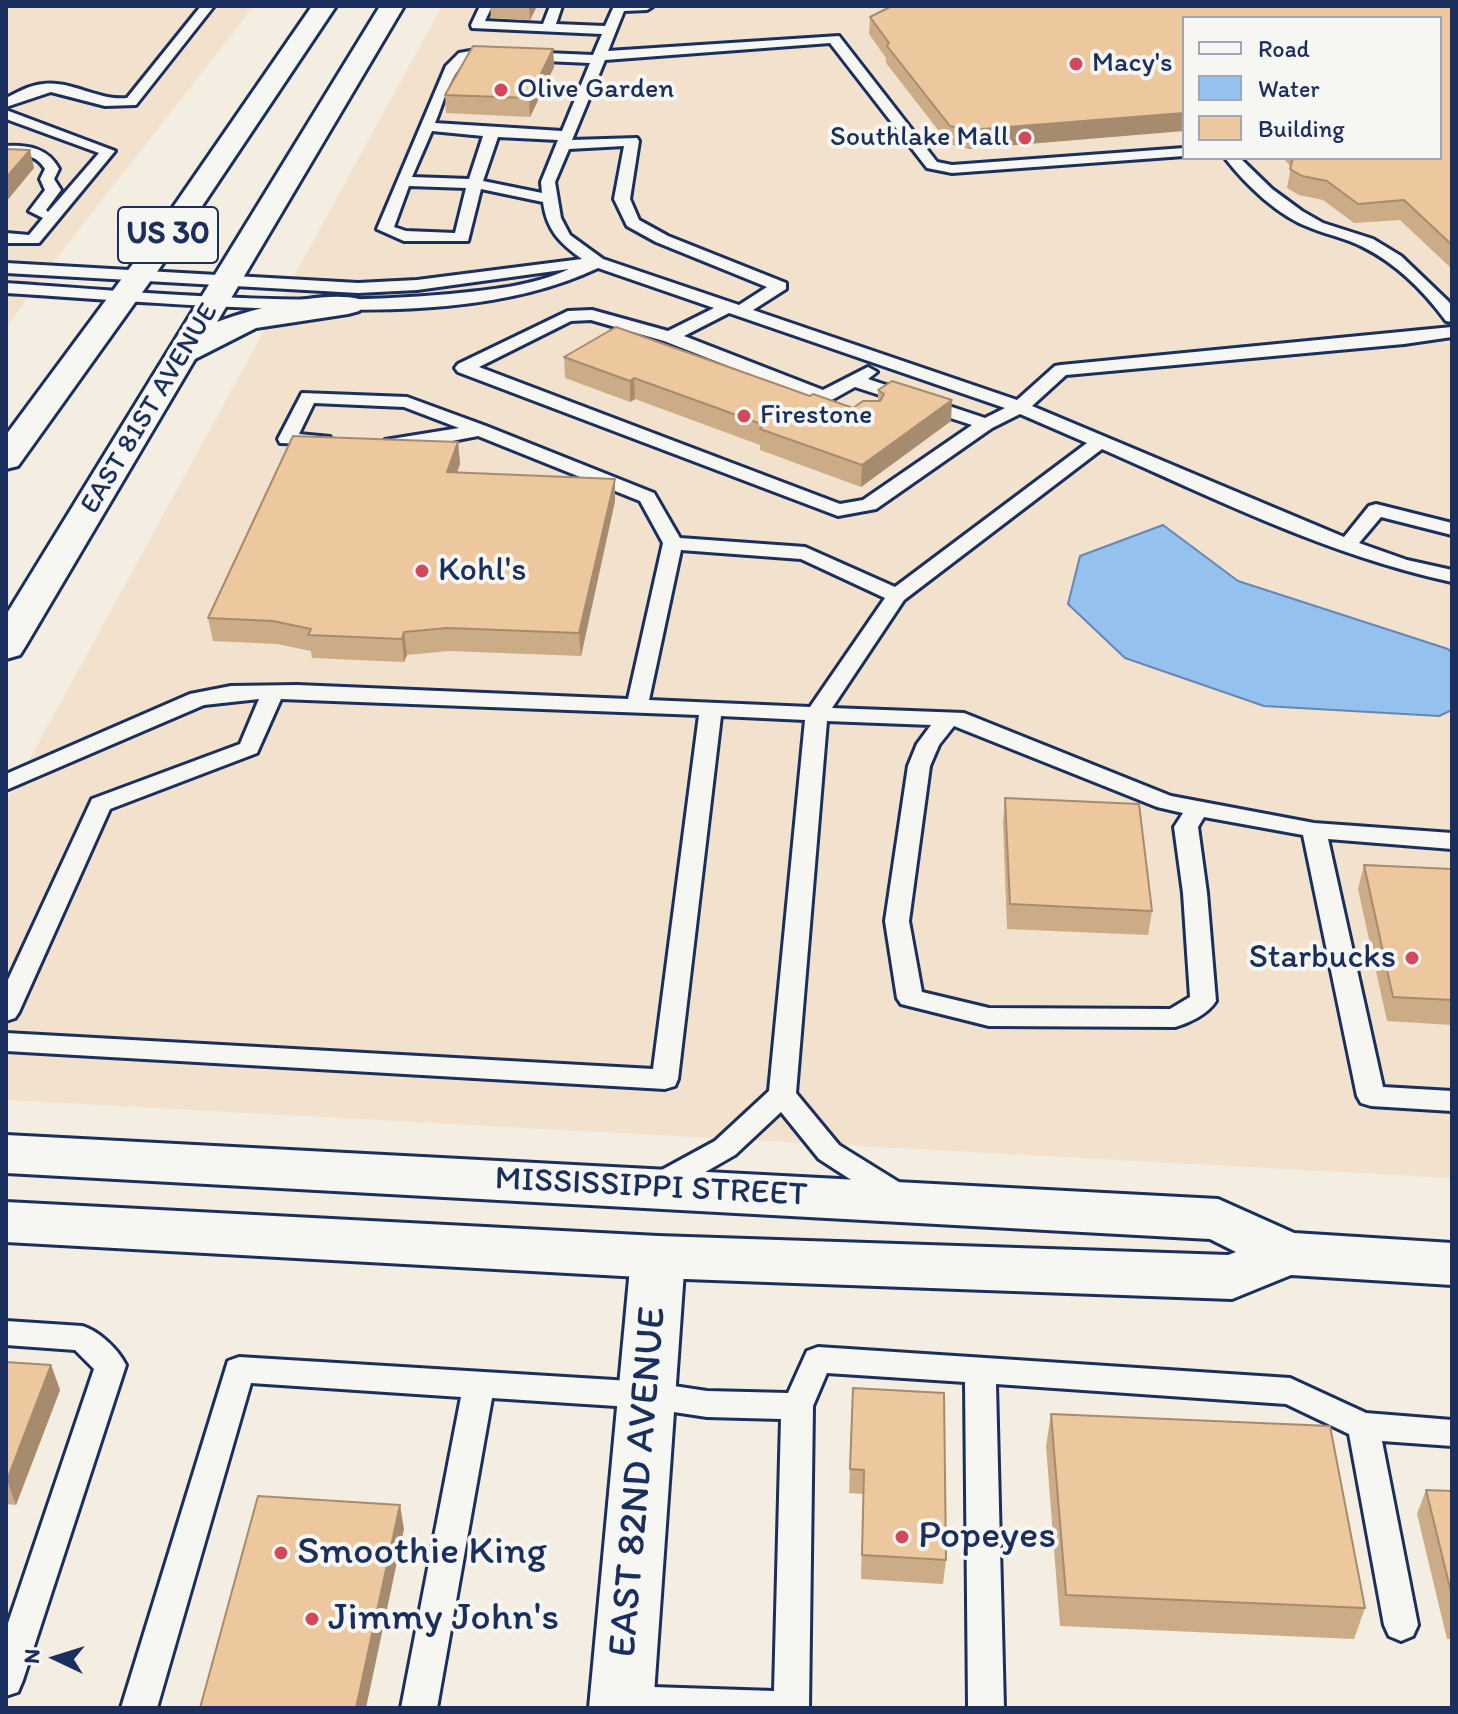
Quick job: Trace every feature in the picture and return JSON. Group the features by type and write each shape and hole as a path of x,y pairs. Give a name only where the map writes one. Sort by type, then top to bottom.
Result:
{"main road":[{"name":"US 30","path":"6,459 130,287 324,6"},
{"name":"EAST 81ST AVENUE","path":"6,647 392,6"},
{"path":"185,353 217,331 265,314 348,305"},
{"name":"MISSISSIPPI STREET","path":"6,1154 1218,1219 1287,1254 1452,1264"},
{"name":"MISSISSIPPI STREET","path":"6,1222 658,1257 1232,1277 1287,1254"},
{"name":"EAST 82ND AVENUE","path":"621,1705 658,1257"}],"lane":[{"path":"6,103 45,87 100,103 114,105 131,102 208,6"},
{"path":"486,6 477,25 610,30"},
{"path":"548,29 556,6"},
{"path":"647,6 620,7 586,96 548,182 553,218 563,238 597,262 1020,407 1347,545 1401,565 1452,576"},
{"path":"817,26 834,39 932,165 952,169 1182,152"},
{"path":"661,51 684,35"},
{"path":"492,132 465,214 462,238 404,236 385,229 429,117 453,66 464,56 599,57 834,39"},
{"path":"6,114 108,151 33,240 6,238"},
{"path":"6,140 38,126"},
{"path":"428,126 565,140 632,141 622,199 632,223 662,239 750,271 780,286 670,337"},
{"path":"6,150 69,155 53,190 37,211 52,218"},
{"path":"33,151 49,161 52,169 47,179 53,190"},
{"path":"1234,160 1269,197 1309,223 1354,236 1393,257 1441,302 1452,317"},
{"path":"403,181 476,184 550,199"},
{"path":"6,268 130,287 220,292 417,285 545,266 597,262"},
{"path":"6,288 130,287 220,292 348,305 480,296 559,280 597,262"},
{"path":"848,406 670,337 592,315 568,316 464,368 838,510 869,505 986,424 1020,407 1061,370 1452,332"},
{"path":"824,397 855,381 882,361"},
{"path":"855,381 986,424"},
{"path":"346,442 287,439 308,397 407,402 647,497 673,543 637,706"},
{"path":"376,443 405,444 480,430"},
{"path":"931,436 956,444"},
{"path":"652,1189 725,1148 782,1095 817,713 897,596 1100,442"},
{"path":"1347,545 1376,510 1452,529"},
{"path":"673,543 805,553 897,596"},
{"path":"6,1012 100,804 249,748 273,692"},
{"path":"6,783 198,699 231,693 273,692 817,713 964,720 1165,802 1314,830 1452,841"},
{"path":"6,1042 665,1079 711,709"},
{"path":"948,719 928,744 919,766 897,921 910,998 989,1017 1175,1018 1203,1001 1195,893 1186,827 1198,808"},
{"path":"1314,830 1371,1096 1452,1101"},
{"path":"782,1095 829,1152 907,1202"},
{"path":"6,1333 82,1338 111,1365 6,1680"},
{"path":"621,1705 788,1708 797,1406 818,1360 1290,1391 1363,1426 1452,1433"},
{"path":"980,1369 986,1708"},
{"path":"139,1708 239,1370 647,1395 707,1404 797,1406"},
{"path":"419,1708 479,1384"},
{"path":"1363,1426 1401,1625"}],"shaded area":[{"path":"6,6 254,6 55,260 6,328"},
{"path":"442,6 1452,6 1452,1178 6,1100 6,802"}],"water":[{"path":"1163,525 1238,581 1448,649 1452,653 1452,710 1439,716 1264,706 1125,658 1068,604 1080,556"}],"building":[{"name":"Southlake Mall","path":"892,6 1452,6 1452,245 1404,200 1358,204 1327,181 1302,176 1290,169 1292,160 1442,160 1442,16 1182,16 1182,113 970,130 950,126 887,46 889,43 870,17"},
{"path":"473,46 553,49 529,98 445,95"},
{"path":"6,149 30,150 6,178"},
{"path":"616,327 810,396 813,394 853,408 863,401 880,401 884,394 878,390 892,381 952,400 862,465 760,429 764,425 634,378 630,381 564,357"},
{"name":"Kohl's","path":"293,436 458,442 447,472 615,479 579,633 447,628 404,632 402,639 308,635 311,629 273,621 208,618"},
{"path":"1005,798 1139,804 1152,911 1010,904"},
{"name":"Starbucks","path":"1364,865 1452,869 1452,1000 1393,997"},
{"path":"6,1362 51,1365 7,1480 6,1480"},
{"name":"Popeyes","path":"853,1388 944,1393 946,1560 862,1555 864,1470 850,1469"},
{"path":"1051,1414 1330,1426 1365,1608 1066,1595"},
{"path":"1426,1490 1452,1491 1452,1596"},
{"name":"Jimmy John's","path":"258,1496 400,1505 356,1708 200,1708"}],"place":[{"name":"Macy's","path":"1076,64"},
{"name":"Olive Garden","path":"501,90"},
{"name":"Southlake Mall","path":"1025,138"},
{"name":"Firestone","path":"744,416"},
{"name":"Kohl's","path":"422,571"},
{"name":"Starbucks","path":"1412,958"},
{"name":"Popeyes","path":"902,1537"},
{"name":"Smoothie King","path":"281,1553"},
{"name":"Jimmy John's","path":"312,1619"}]}
